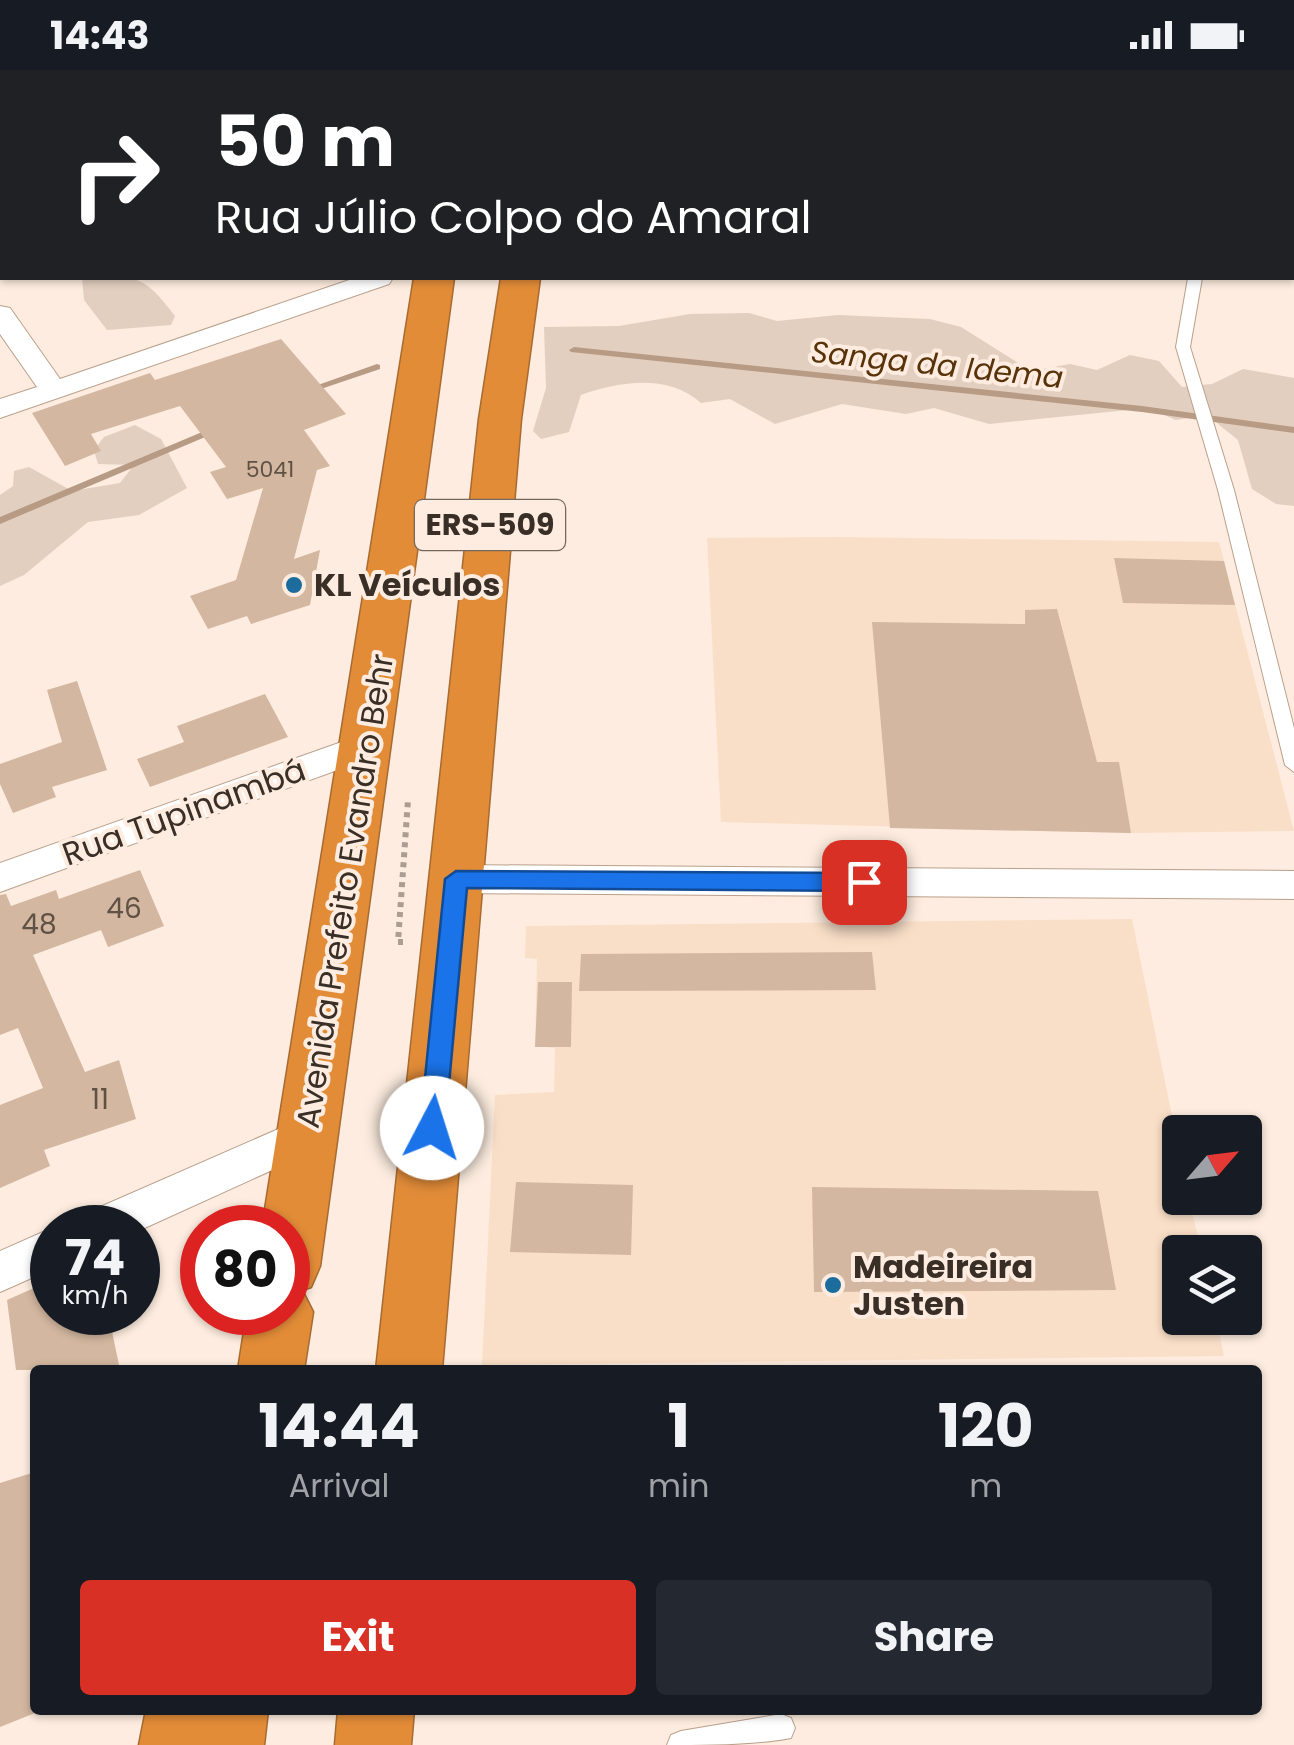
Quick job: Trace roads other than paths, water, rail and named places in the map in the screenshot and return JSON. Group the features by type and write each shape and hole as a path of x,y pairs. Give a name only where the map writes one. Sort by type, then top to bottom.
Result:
{"highway":[{"name":"Avenida Prefeito Evandro Behr","path":"297,1205 434,280"},
{"name":"ERS-509","path":"409,1365 500,419 520,280"},
{"path":"273,1365 277,1335"},
{"path":"178,1745 183,1715"},
{"path":"226,1745 229,1715"},
{"path":"373,1745 376,1715"}],"street":[{"path":"0,409 374,280"},
{"path":"0,314 54,390"},
{"name":"Rua Tupinambá","path":"0,878 367,746"},
{"path":"456,879 1294,884"},
{"path":"149,1205 308,1134"},
{"path":"0,1272 30,1258"}],"lane":[{"path":"1196,280 1183,347 1226,490 1294,765"},
{"path":"681,1745 781,1728"}],"waterway":[{"name":"Sanga da Idema","path":"574,350 1142,409 1294,430"},
{"name":"Sanga da Idema","path":"306,391 377,367"},
{"name":"Sanga da Idema","path":"0,521 214,430"}],"place":[{"name":"KL Veículos","path":"294,585"},
{"name":"Madeireira Justen","path":"833,1285"}]}
